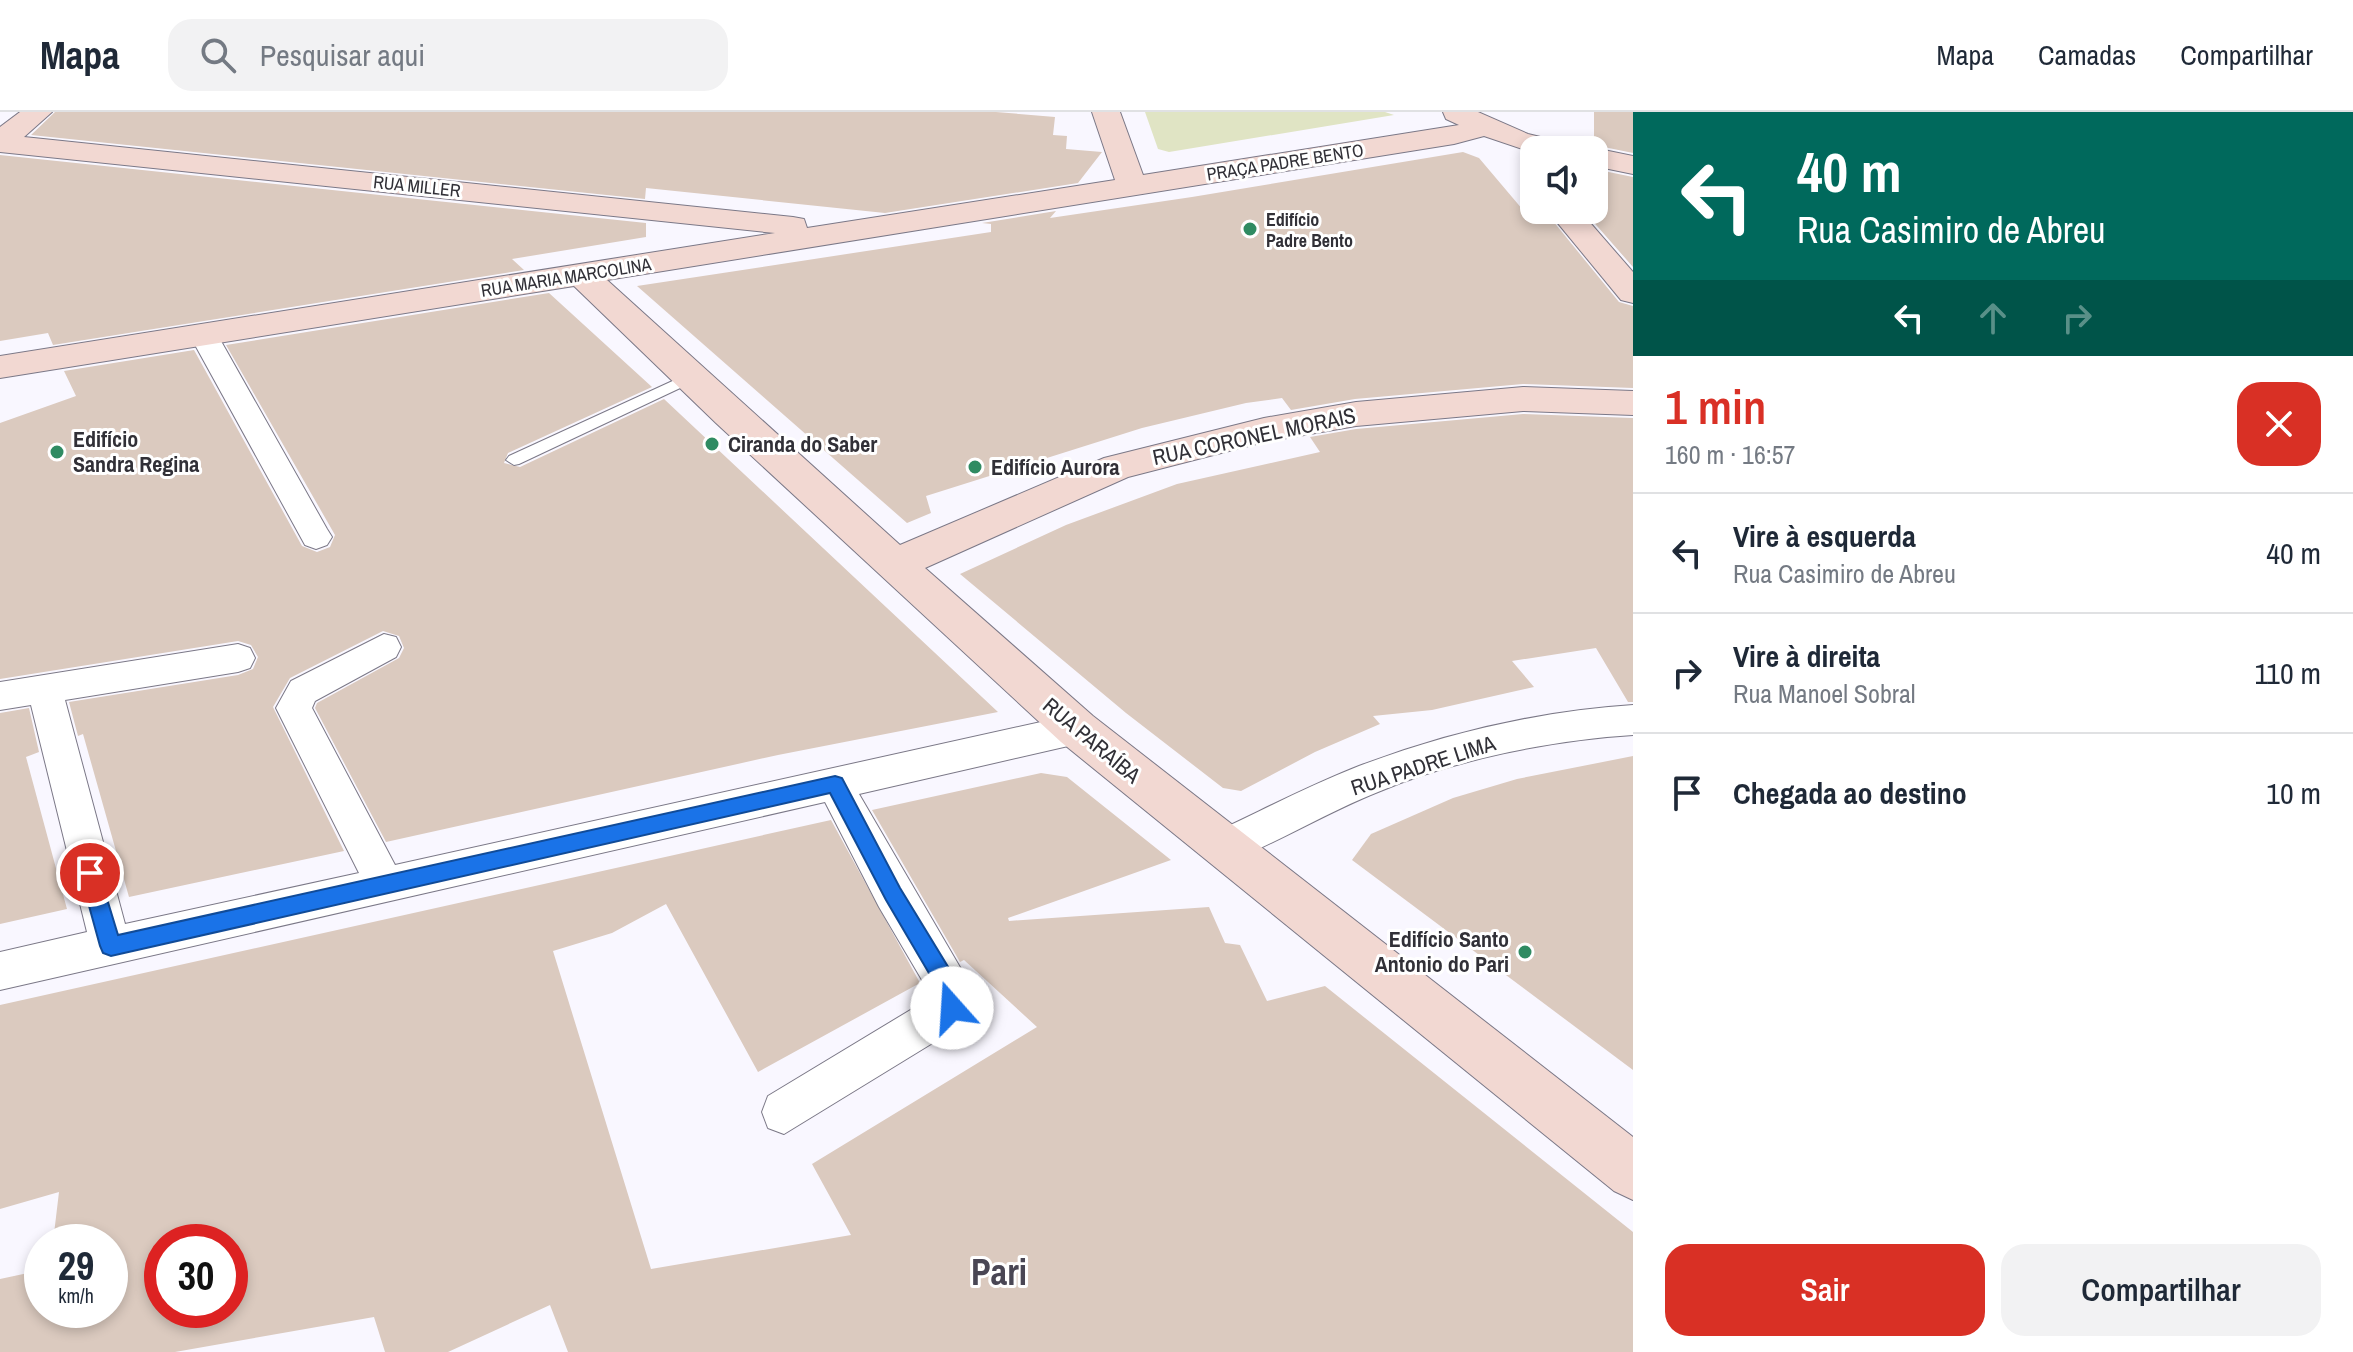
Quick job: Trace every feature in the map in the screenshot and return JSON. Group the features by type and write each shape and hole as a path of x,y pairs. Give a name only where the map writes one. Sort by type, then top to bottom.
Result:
{"main road":[{"path":"0,142 38,112"},
{"path":"1106,112 1132,187"},
{"path":"1455,112 1486,120 1525,136"},
{"path":"1486,120 1520,161"},
{"name":"PRAÇA PADRE BENTO","path":"1132,187 1454,135 1486,120"},
{"name":"RUA MILLER","path":"0,142 650,210 833,233"},
{"path":"1608,160 1633,165"},
{"name":"RUA MARIA MARCOLINA","path":"0,367 1132,187"},
{"path":"650,210 667,219 673,229 657,263"},
{"path":"1574,224 1633,293"},
{"name":"RUA PARAÍBA","path":"581,274 690,378 1077,729 1633,1172"},
{"name":"RUA CORONEL MORAIS","path":"895,564 1117,467 1264,430 1356,414 1523,399 1633,403"}],"street":[{"path":"203,334 316,537"},
{"path":"384,647 303,691 294,708 385,885"},
{"path":"0,696 238,658"},
{"path":"44,688 111,946"},
{"name":"RUA PADRE LIMA","path":"1223,847 1370,778 1505,738 1587,723 1633,720"},
{"path":"0,971 1077,729"},
{"path":"784,1112 952,1008 954,1002 953,995 893,894 835,784"}],"lane":[{"path":"514,460 690,378"}],"green space":[{"path":"1145,112 1385,112 1394,115 1169,152 1158,149"}],"building":[{"path":"55,112 996,112 1055,117 1053,135 1067,136 1066,149 1102,152 1078,183 885,213 646,188 645,199 31,135"},
{"path":"1594,112 1633,112 1633,153 1608,148 1608,136 1594,136"},
{"path":"1463,152 1479,158 1520,206 1520,224 1555,224 1619,302 1633,306 1633,388 1523,384 1355,399 1291,410 1282,398 1246,403 1142,428 926,496 931,513 907,523 637,286 991,232 991,224 982,223 1056,211 1050,218"},
{"path":"0,155 646,223 646,237 512,259 524,270 53,345 48,333 0,341"},
{"path":"1608,172 1633,177 1633,267 1595,224 1608,224"},
{"path":"549,293 652,387 508,453 504,463 520,467 664,399 998,712 778,755 386,842 315,708 317,703 399,658 404,648 399,636 383,631 290,678 273,707 344,851 129,897 83,734 78,736 69,702 238,675 253,669 258,657 251,645 238,641 0,679 0,423 76,396 64,371 194,350 302,546 317,552 330,547 335,535 226,345"},
{"path":"1523,414 1633,418 1633,702 1628,702 1596,648 1512,661 1534,687 1432,710 1373,716 1380,724 1315,752 1241,791 1223,788 1126,713 960,574 1066,525 1177,484 1320,452 1310,437 1356,429"},
{"path":"29,708 39,752 26,757 67,909 0,924 0,713"},
{"path":"1633,756 1633,1070 1352,860 1371,834 1453,798 1517,779"},
{"path":"1041,773 1067,777 1171,860 1008,918 1009,921 1209,907 1225,943 1240,945 1267,1001 1325,986 1633,1232 1633,1352 568,1352 550,1305 448,1352 385,1352 374,1317 175,1352 0,1352 0,1279 24,1274 24,1328 128,1328 128,1224 55,1224 59,1192 0,1209 0,1005 831,820 920,983 758,1072 666,904 612,933 553,951 651,1269 851,1235 812,1164 1037,1027 964,960 960,962 872,810"}],"place":[{"name":"Edifício Padre Bento","path":"1250,229"},
{"name":"Ciranda do Saber","path":"712,444"},
{"name":"Edifício Sandra Regina","path":"57,452"},
{"name":"Edifício Aurora","path":"975,467"},
{"name":"Edifício Santo Antonio do Pari","path":"1525,952"}],"district":[{"name":"Pari","path":"999,1272"}],"route":[{"path":"90,873 111,946 835,784 893,894 953,995 952,1008"}]}
